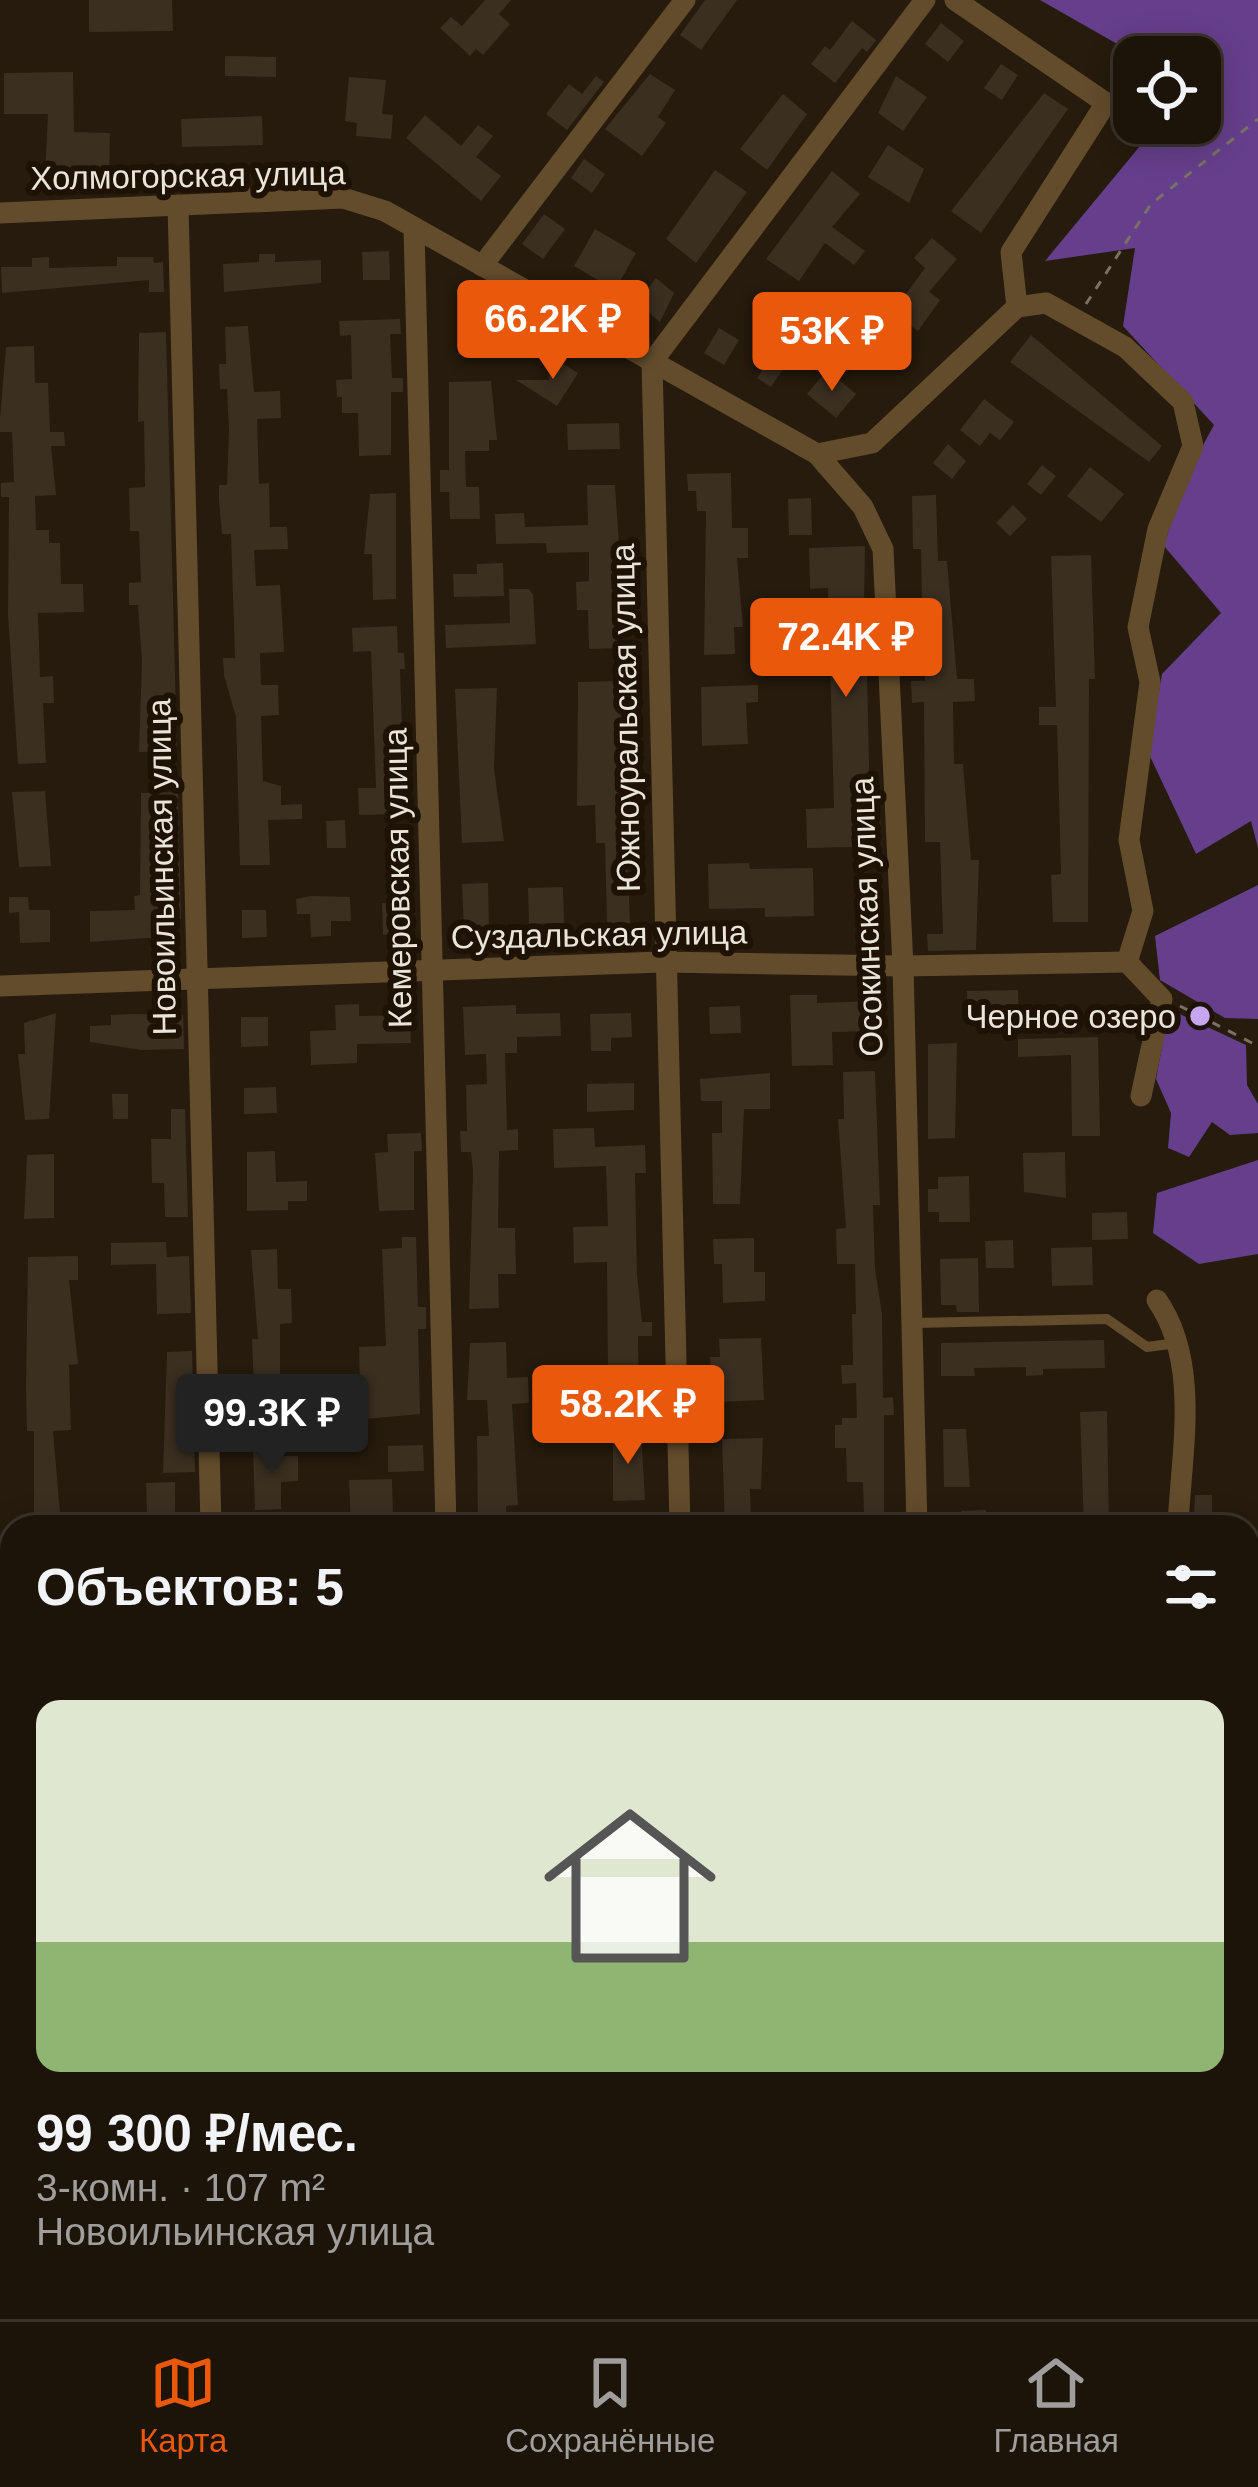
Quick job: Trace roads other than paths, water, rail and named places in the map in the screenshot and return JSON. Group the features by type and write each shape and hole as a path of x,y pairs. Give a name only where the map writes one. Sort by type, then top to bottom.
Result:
{"street":[{"path":"482,266 685,0"},
{"path":"652,362 925,0"},
{"path":"955,0 1106,103 1011,252 1017,307"},
{"name":"Холмогорская улица","path":"0,213 186,194 248,202 343,199 385,211 817,454"},
{"name":"Новоильинская улица","path":"186,194 197,977 211,1515"},
{"name":"Кемеровская улица","path":"414,228 446,1515"},
{"path":"817,454 872,443 1017,307 1046,303 1126,347 1183,402 1193,446 1159,529 1138,627 1150,682 1129,840 1143,911 1127,962 1162,999 1141,1096"},
{"name":"Южноуральская улица","path":"652,362 662,962 670,1070 680,1515"},
{"name":"Осокинская улица","path":"817,454 863,507 883,549 903,966 917,1515"},
{"name":"Суздальская улица","path":"0,986 662,962 903,966 1127,962"},
{"path":"1157,1300 1176,1327 1184,1359 1178,1515"}],"lane":[{"path":"914,1323 1107,1319 1148,1347 1177,1343"}],"place":[{"name":"Черное озеро","path":"1200,1016"}]}
